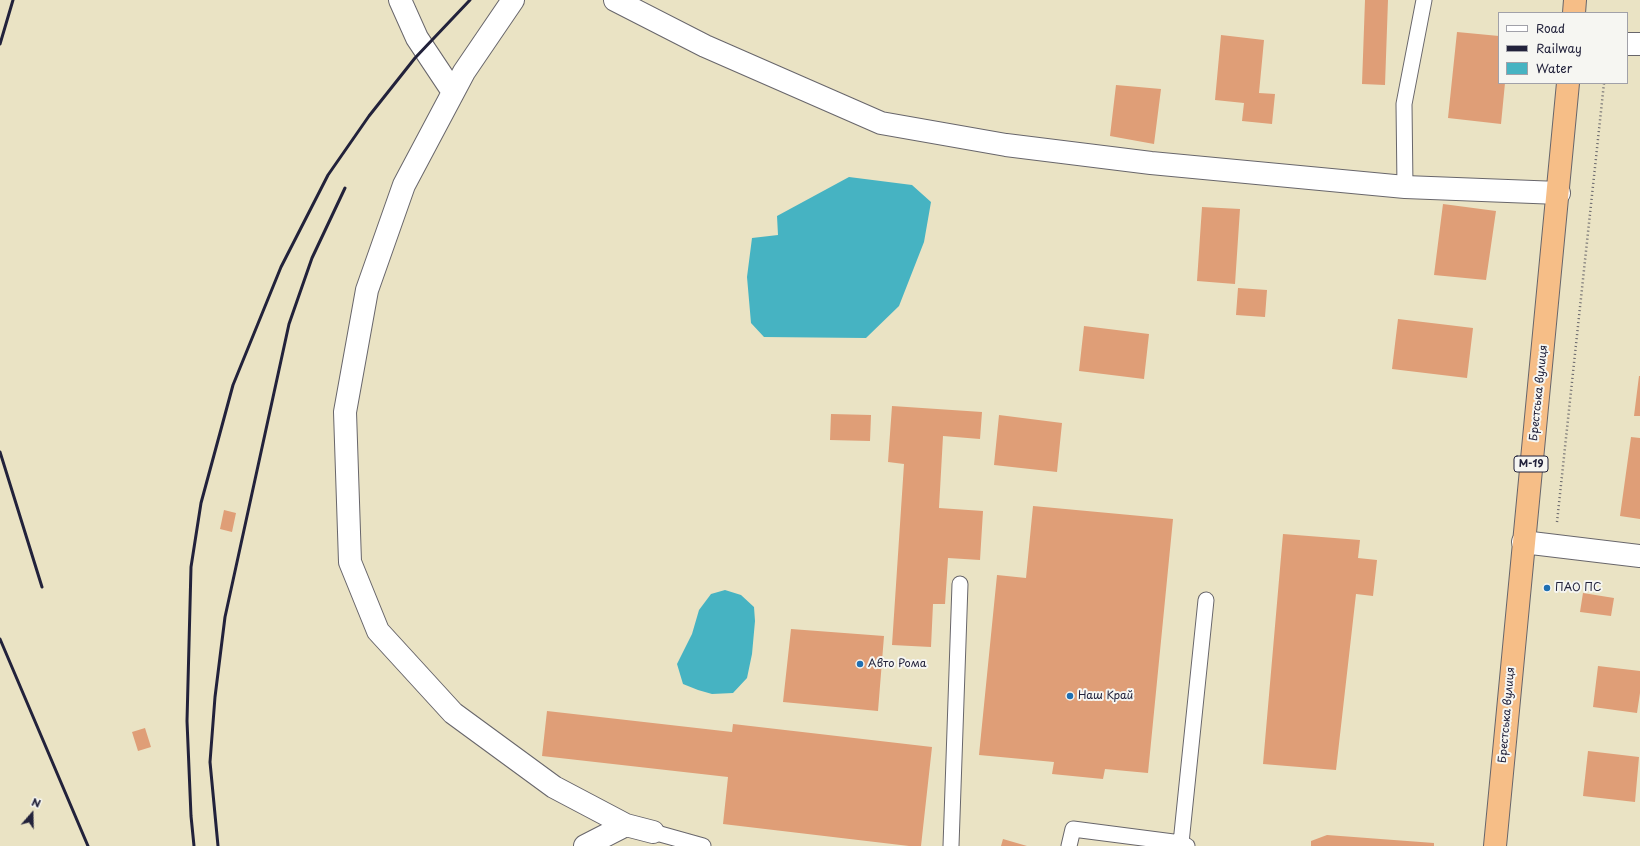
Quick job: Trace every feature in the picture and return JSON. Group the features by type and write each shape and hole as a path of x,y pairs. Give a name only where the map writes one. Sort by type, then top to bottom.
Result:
{"highway":[{"path":"1574,12 1575,0"},
{"name":"Брестська вулиця","path":"1495,846 1523,542 1559,193 1568,84"}],"street":[{"path":"400,0 417,38 453,92"},
{"path":"513,0 464,72 404,185 367,290 345,412 350,562 378,631 453,713 554,787 626,825 653,832"},
{"path":"615,0 705,46 881,123 1006,145 1151,164 1405,187 1559,193"},
{"path":"1628,44 1640,44"},
{"path":"1523,542 1640,556"},
{"path":"587,846 626,825"}],"lane":[{"path":"1405,187 1404,104 1424,0"},
{"path":"951,846 960,584"},
{"path":"1069,846 1073,829 1184,844 1206,600"},
{"path":"653,832 703,846"}],"path":[{"path":"1554,546 1604,84"}],"water":[{"path":"849,177 912,185 931,202 924,242 899,306 866,338 764,337 751,323 747,277 752,238 778,235 777,216"},
{"path":"725,590 741,595 754,607 755,621 752,654 747,678 733,693 712,694 683,684 677,664 692,634 699,610 711,594"}],"building":[{"path":"1365,0 1388,0 1385,85 1362,84"},
{"path":"1457,32 1498,36 1498,84 1505,84 1501,124 1448,118"},
{"path":"1221,35 1264,40 1259,93 1275,94 1272,124 1242,121 1244,103 1215,100"},
{"path":"1116,85 1161,89 1154,144 1110,136"},
{"path":"1443,204 1496,211 1486,280 1434,275"},
{"path":"1202,207 1240,209 1235,284 1197,281"},
{"path":"1238,288 1267,290 1265,317 1236,315"},
{"path":"1398,319 1473,328 1467,378 1392,369"},
{"path":"1084,326 1149,334 1144,379 1079,371"},
{"path":"1639,376 1640,416 1634,416"},
{"path":"892,406 982,412 980,439 943,436 939,508 983,511 980,560 948,558 945,604 933,604 931,647 892,645 904,464 888,462"},
{"path":"831,414 871,415 870,441 830,440"},
{"path":"999,415 1062,423 1057,472 994,465"},
{"path":"1631,437 1640,438 1640,519 1620,516"},
{"name":"Наш Край","path":"1033,506 1173,519 1148,773 1105,769 1103,779 1052,774 1054,762 979,755 997,575 1026,578"},
{"path":"224,510 236,513 232,532 220,529"},
{"path":"1283,534 1360,540 1358,558 1377,560 1373,596 1356,594 1336,770 1263,764"},
{"path":"1583,593 1614,598 1611,616 1580,612"},
{"path":"791,629 884,636 878,711 783,702"},
{"path":"1598,666 1640,671 1640,693 1637,713 1593,707"},
{"path":"547,711 732,732 733,724 932,747 921,846 909,846 723,824 728,777 542,756"},
{"path":"145,728 151,747 138,751 132,732"},
{"path":"1588,751 1639,757 1635,802 1583,796"},
{"path":"1327,835 1434,843 1434,846 1311,846 1311,841"},
{"path":"1003,839 1027,846 1001,846"}],"railway":[{"path":"0,44 13,0"},
{"path":"194,846 191,816 187,721 191,567 201,503 233,385 281,267 328,175 369,116 415,58 470,0"},
{"path":"218,846 210,762 215,697 225,617 289,324 312,258 345,188"},
{"path":"0,452 42,587"},
{"path":"0,639 88,846"}],"place":[{"name":"ПАО ПС","path":"1547,588"},
{"name":"Авто Рома","path":"860,664"},
{"name":"Наш Край","path":"1070,696"}]}
